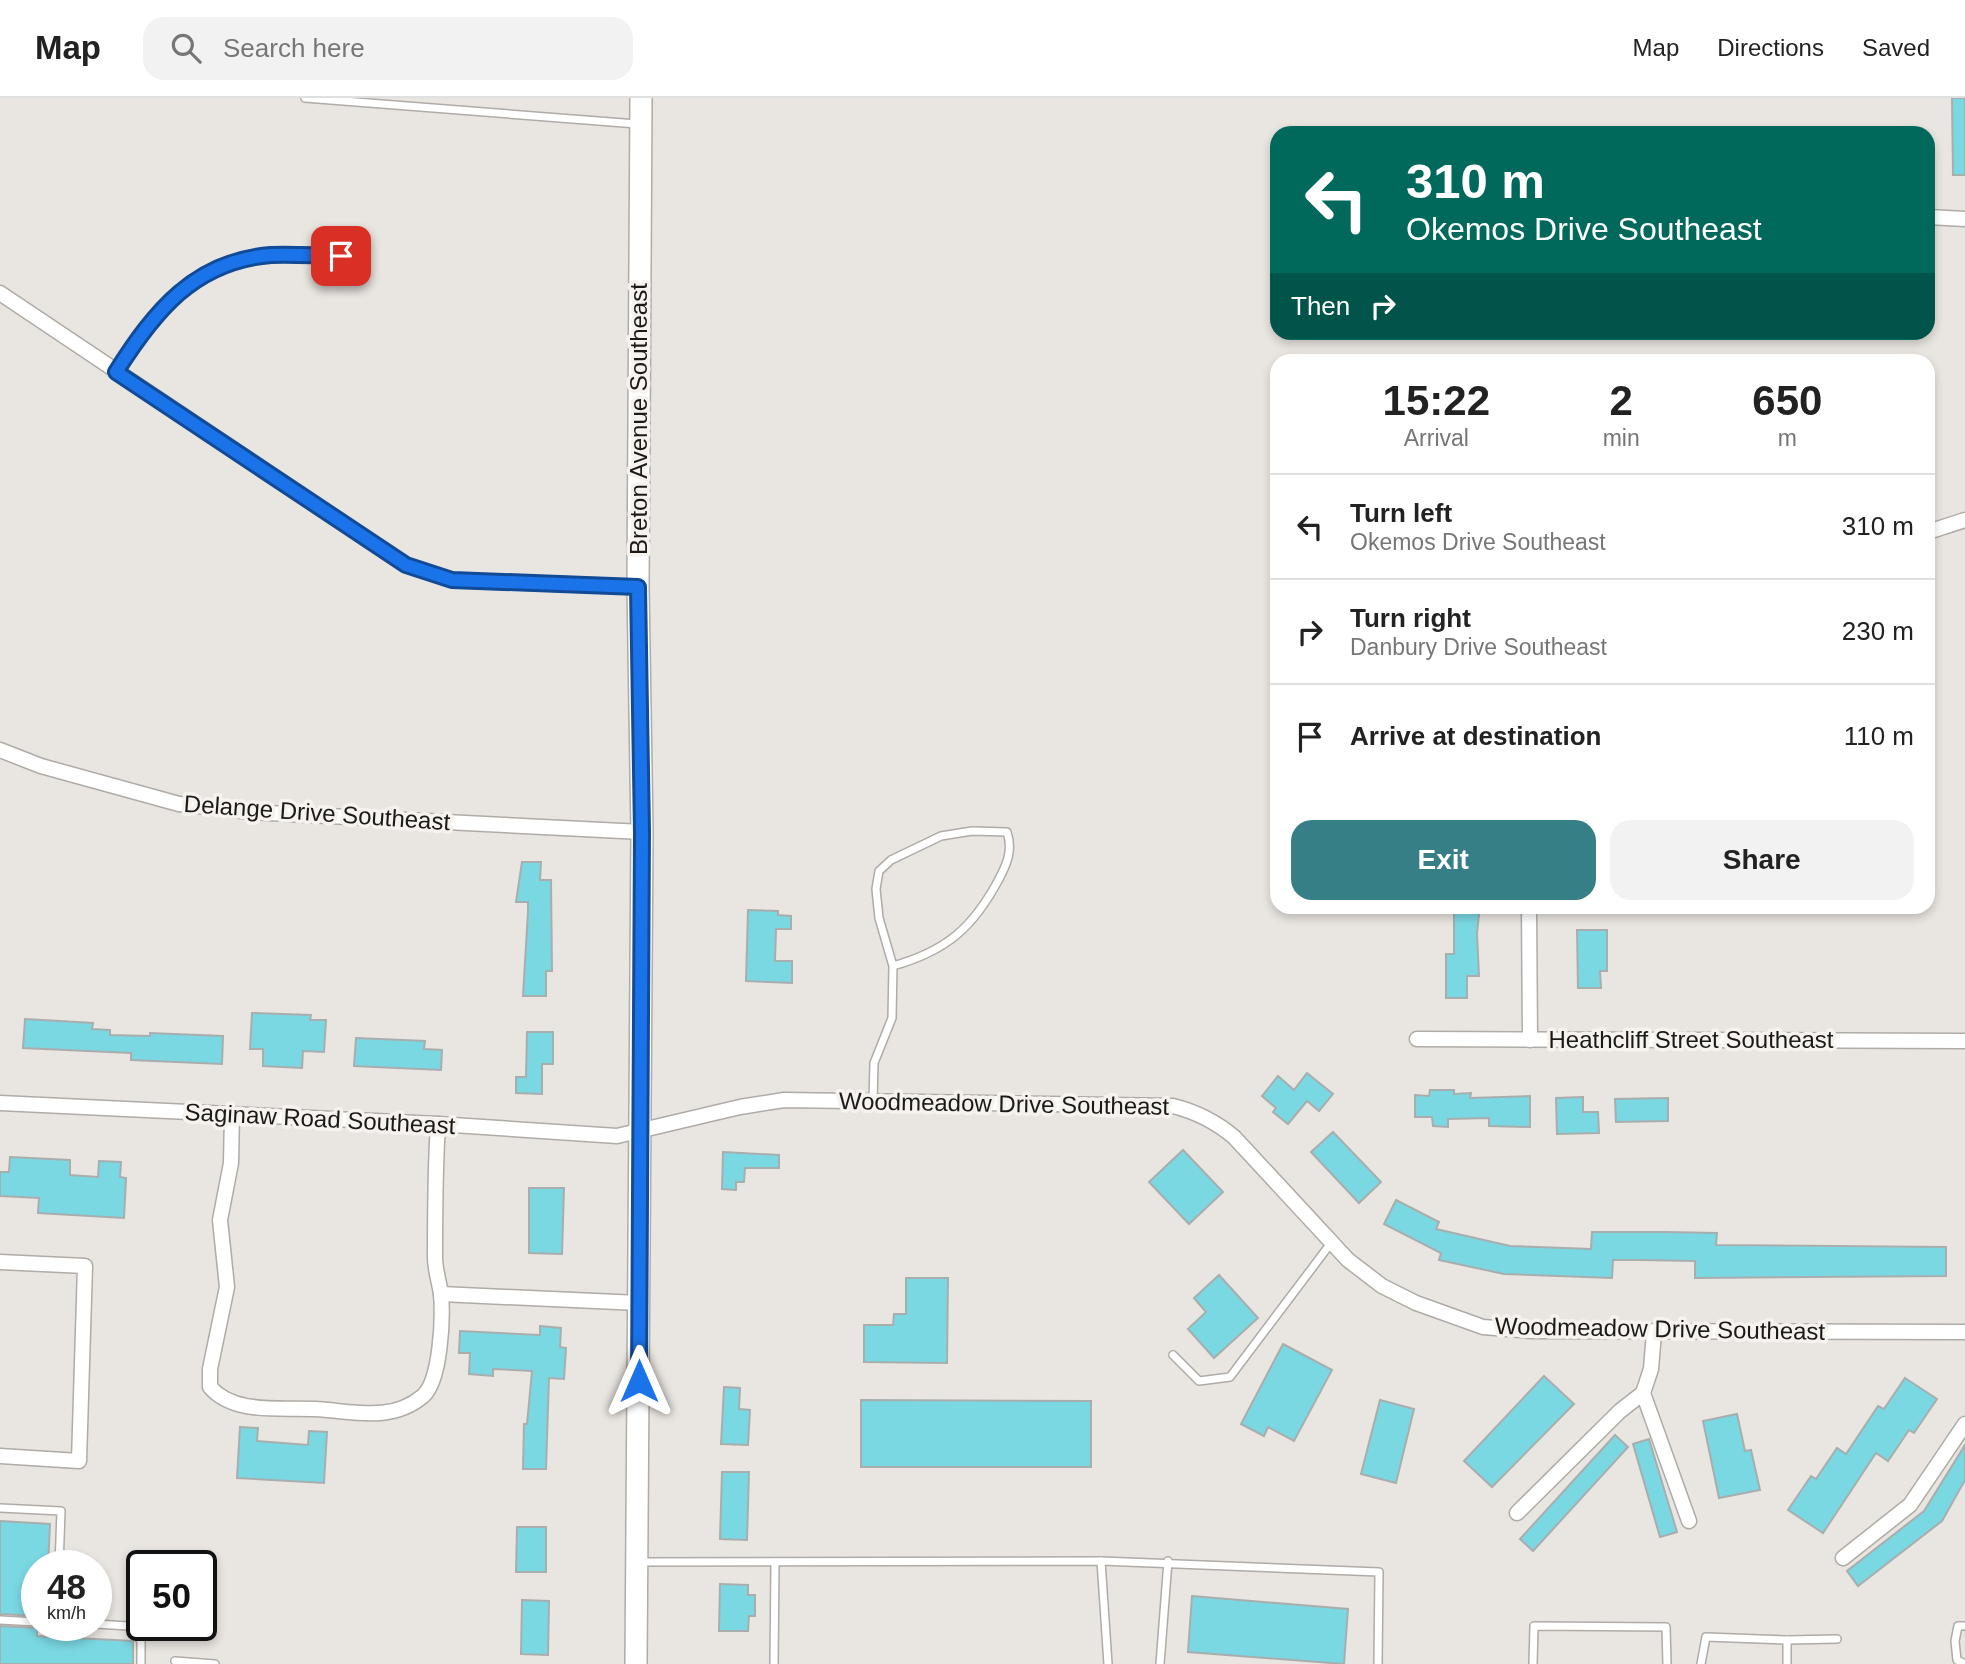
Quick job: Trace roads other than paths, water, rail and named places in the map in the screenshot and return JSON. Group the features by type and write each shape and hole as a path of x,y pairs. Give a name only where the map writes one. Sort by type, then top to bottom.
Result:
{"main road":[{"name":"Breton Avenue Southeast","path":"636,1664 642,832 638,587 641,98"}],"street":[{"path":"1935,217 1965,219"},
{"path":"116,372 145,327 175,294 220,266 270,255 341,256"},
{"path":"0,293 406,565 452,580 638,587"},
{"path":"1935,530 1965,520"},
{"name":"Delange Drive Southeast","path":"0,750 41,766 179,804 251,812 642,832"},
{"path":"1529,914 1530,1040"},
{"name":"Heathcliff Street Southeast","path":"1416,1039 1965,1041"},
{"name":"Woodmeadow Drive Southeast","path":"640,1132 758,1103 785,1100 1173,1106 1195,1112 1217,1123 1234,1137 1348,1260 1382,1286 1416,1303 1483,1327 1532,1331 1965,1332"},
{"name":"Saginaw Road Southeast","path":"0,1103 438,1124 617,1136 640,1132"},
{"path":"232,1115 232,1163 220,1220 227,1287 223,1317 210,1368 210,1387 219,1398 234,1403 382,1414 407,1407 425,1394 434,1378 441,1294 435,1266 438,1124"},
{"path":"0,1262 85,1266 79,1461 0,1456"},
{"path":"441,1294 639,1303"},
{"path":"1517,1513 1620,1410 1643,1393 1651,1369 1654,1332"},
{"path":"1643,1393 1689,1521"},
{"path":"1843,1558 1910,1505 1965,1424"}],"lane":[{"path":"305,98 641,124"},
{"path":"873,1101 874,1062 892,1018 893,966 879,918 876,889 883,866 941,836 972,831 1007,832 1011,845 1007,864 987,902 971,923 950,942 924,957 893,966"},
{"path":"1173,1355 1199,1381 1230,1377 1331,1242"},
{"path":"0,1508 61,1511 60,1550"},
{"path":"1101,1561 1108,1664"},
{"path":"637,1562 1168,1561 1379,1572 1378,1664"},
{"path":"1160,1664 1168,1561"},
{"path":"774,1664 775,1562"},
{"path":"0,1620 21,1621"},
{"path":"112,1625 128,1626 141,1641 141,1664"},
{"path":"1533,1664 1534,1626 1666,1627 1667,1664"},
{"path":"1965,1626 1958,1626 1955,1641 1957,1660 1965,1664"},
{"path":"1701,1664 1706,1637 1837,1639"},
{"path":"1787,1640 1787,1664"},
{"path":"175,1661 215,1664"}]}
